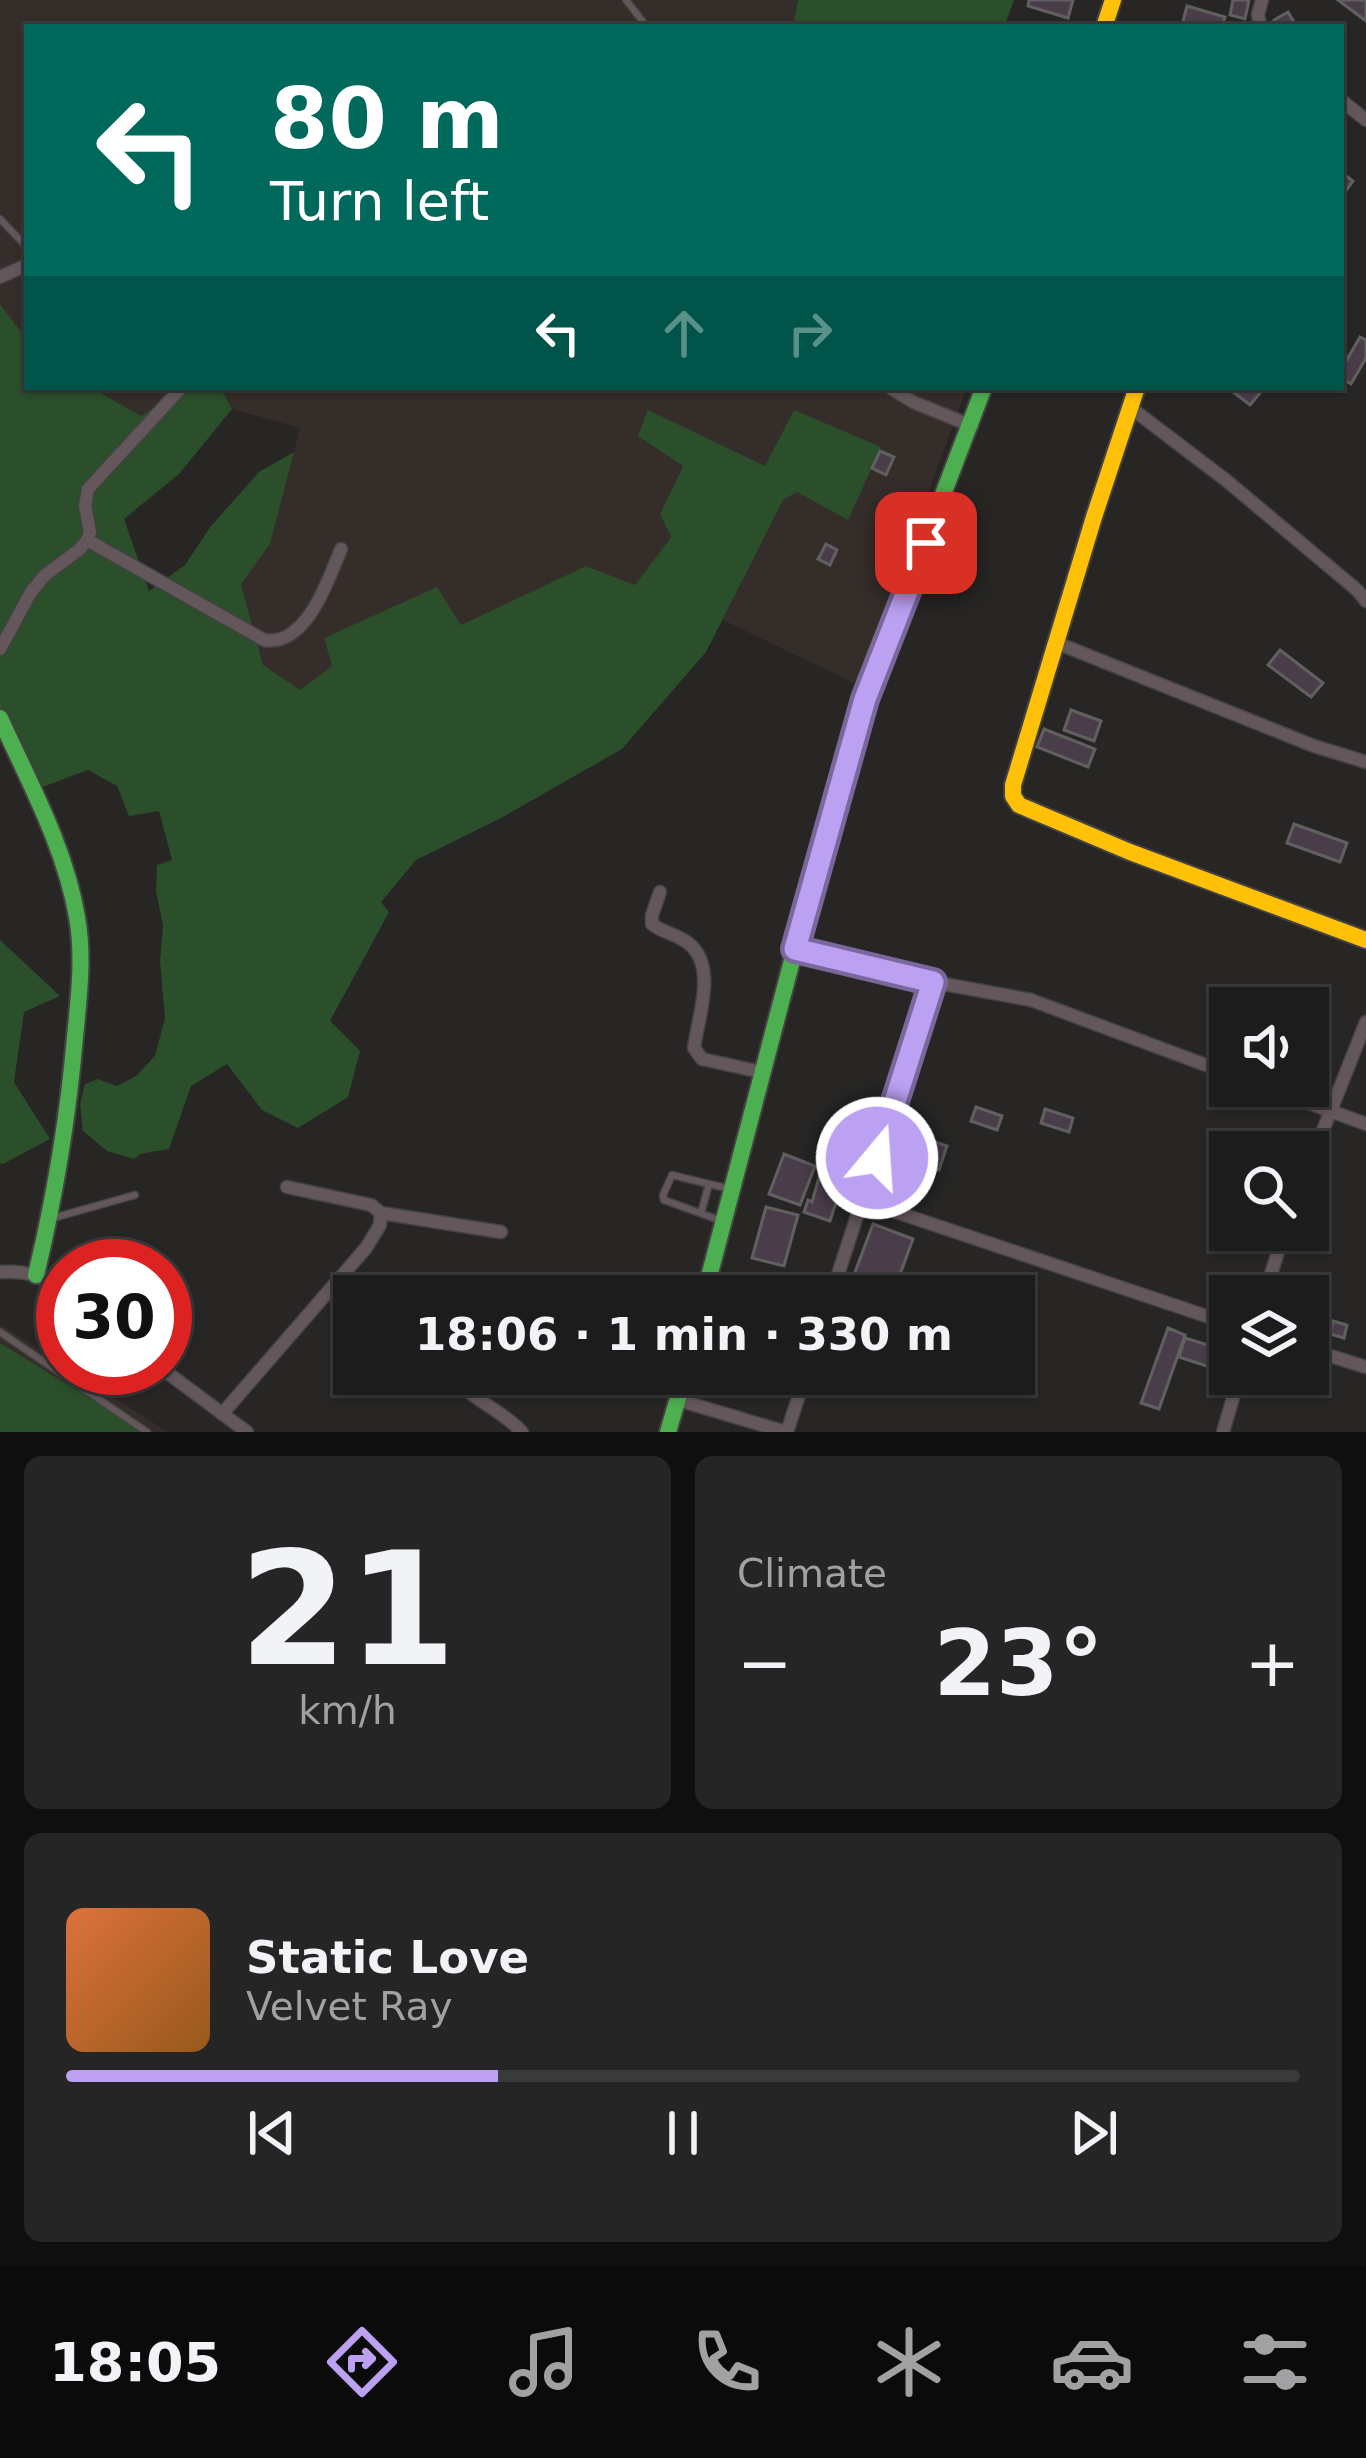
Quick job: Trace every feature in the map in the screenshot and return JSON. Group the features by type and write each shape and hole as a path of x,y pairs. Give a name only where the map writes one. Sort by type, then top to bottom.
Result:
{"street":[{"path":"0,649 45,575 87,540 88,488 179,390"},
{"path":"894,390 972,426"},
{"path":"709,1275 865,699 983,390"},
{"path":"1136,390 1012,785 1013,796 1019,805 1130,852 1366,940"},
{"path":"1131,408 1227,481 1366,602"},
{"path":"87,540 264,640 276,642 290,636 322,598 340,549"},
{"path":"1057,644 1314,746 1366,762"},
{"path":"0,718 48,825 74,901 79,934 81,976 70,1098 45,1239"},
{"path":"660,892 652,924 688,943 703,963 705,980 694,1048 702,1058 761,1072"},
{"path":"795,949 1030,1000 1209,1066"},
{"path":"838,1275 933,982"},
{"path":"1322,1131 1366,1022"},
{"path":"1319,1107 1366,1124"},
{"path":"287,1187 371,1205 381,1213 501,1232"},
{"path":"863,1202 1209,1317"},
{"path":"222,1414 366,1248 380,1225 381,1213"},
{"path":"0,1272 36,1275"},
{"path":"1329,1356 1366,1367"},
{"path":"192,1391 247,1432"},
{"path":"475,1395 522,1432"},
{"path":"668,1432 679,1395"},
{"path":"678,1400 786,1432 799,1395"},
{"path":"1223,1432 1234,1395"}],"lane":[{"path":"626,0 645,24"},
{"path":"0,219 24,244"},
{"path":"722,1221 664,1200 663,1195 672,1175 730,1189"},
{"path":"701,1214 710,1184"},
{"path":"50,1219 134,1195"},
{"path":"0,1332 147,1432"}],"shaded area":[{"path":"0,0 798,0 794,24 24,24 24,336 0,304"},
{"path":"95,390 181,390 141,417"},
{"path":"222,390 966,390 858,685 721,619 783,500 797,492 765,466 733,453 683,466 660,514 671,537 635,585 586,566 461,625 436,588 324,639 333,666 300,691 263,665 241,584 270,544 300,428 232,409"},
{"path":"0,1324 36,1347 36,1395 110,1395 168,1432 0,1432"}],"green space":[{"path":"798,0 1014,0 1005,24 794,24"},
{"path":"0,304 24,336 24,390 95,390 141,416 180,390 222,390 232,409 179,474 124,519 149,591 185,565 211,526 259,472 294,452 270,544 241,584 263,665 300,690 332,666 324,638 437,587 461,625 586,566 635,585 671,537 660,514 683,466 638,436 648,410 765,466 794,410 881,447 848,520 797,492 783,500 706,652 622,749 416,860 381,902 389,912 330,1021 360,1051 348,1097 298,1128 262,1110 227,1064 191,1086 169,1149 134,1159 107,1151 83,1131 80,1104 85,1084 98,1079 117,1086 136,1076 155,1056 165,1018 157,865 172,860 159,811 129,816 117,786 88,770 37,789 17,734 0,731"},
{"path":"0,940 60,996 24,1012 14,1082 50,1139 3,1164 0,1163"},
{"path":"0,1343 36,1365 36,1395 85,1395 143,1432 0,1432"}],"building":[{"path":"1029,0 1073,0 1068,18 1028,6"},
{"path":"1233,0 1249,0 1245,19 1230,15"},
{"path":"1338,0 1366,0 1366,21"},
{"path":"1187,6 1225,17 1223,24 1182,24"},
{"path":"1288,12 1295,24 1276,24 1274,20"},
{"path":"1360,337 1366,340 1366,358 1351,384 1344,380 1344,365"},
{"path":"1256,390 1260,393 1250,405 1233,392"},
{"path":"880,451 894,457 886,475 872,468"},
{"path":"826,544 837,550 830,565 818,559"},
{"path":"1280,650 1323,683 1311,697 1268,665"},
{"path":"1071,710 1101,721 1094,741 1064,730"},
{"path":"1044,729 1095,749 1088,767 1037,747"},
{"path":"1294,824 1347,843 1340,862 1287,843"},
{"path":"976,1107 1002,1116 997,1130 971,1121"},
{"path":"1045,1109 1073,1118 1069,1132 1041,1123"},
{"path":"902,1131 947,1146 939,1170 894,1156"},
{"path":"784,1154 815,1166 800,1205 769,1194"},
{"path":"820,1174 843,1181 830,1221 804,1212"},
{"path":"766,1207 798,1215 784,1266 752,1258"},
{"path":"873,1224 913,1239 900,1275 854,1275"},
{"path":"1333,1321 1347,1325 1344,1338 1330,1334"},
{"path":"1168,1328 1185,1335 1159,1409 1141,1403"},
{"path":"1185,1338 1209,1345 1209,1367 1179,1357"}],"traffic: fast":[{"path":"710,1275 865,699 983,390"},
{"path":"0,718 64,865 80,947 69,1097 44,1239"},
{"path":"668,1432 679,1395"}],"traffic: slow":[{"path":"1105,24 1113,0"},
{"path":"1136,390 1013,796 1019,805 1130,852 1366,940"}],"route":[{"path":"877,1158 933,982 795,949 865,699 926,543"}]}
